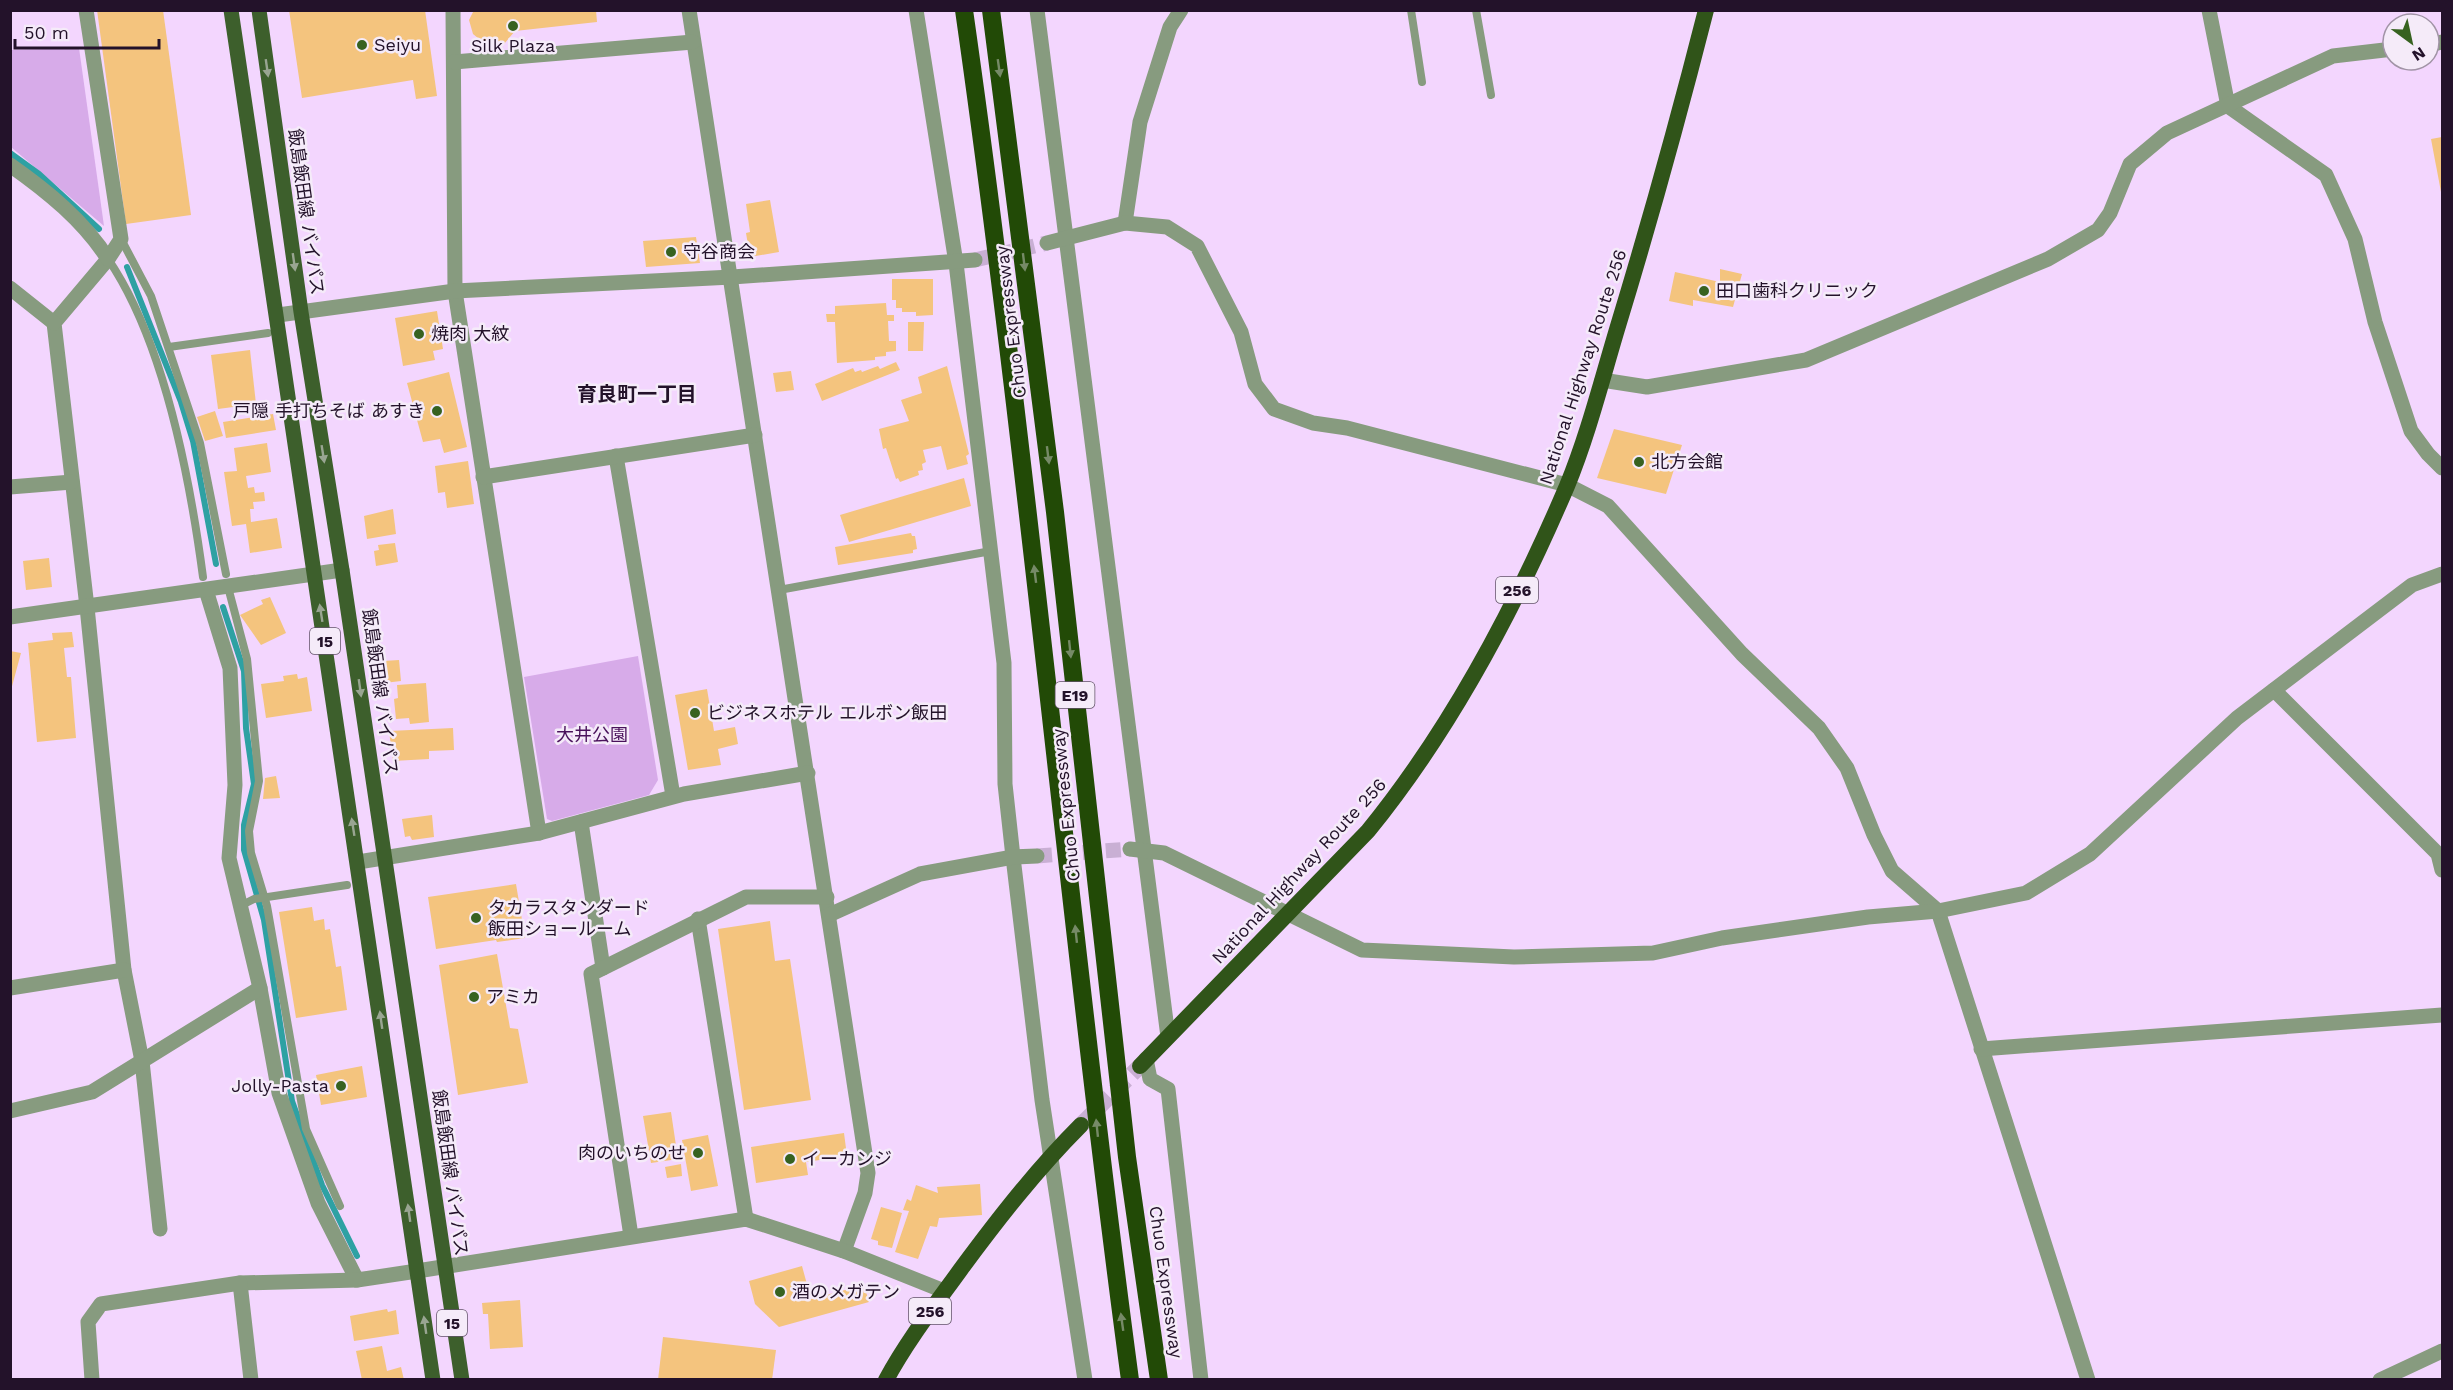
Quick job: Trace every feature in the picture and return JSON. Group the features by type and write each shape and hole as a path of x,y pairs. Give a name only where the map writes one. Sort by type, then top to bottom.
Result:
{"highway":[{"name":"Chuo Expressway","path":"964,10 992,201 1101,1166 1130,1380"},
{"name":"Chuo Expressway","path":"991,10 1054,501 1127,1157 1159,1380"},
{"name":"National Highway Route 256","path":"1143,1062 1368,831 1401,791 1438,738 1499,630 1567,485 1602,380 1665,170 1706,10"},
{"name":"256","path":"886,1380 944,1291 1051,1155 1081,1125"}],"main road":[{"name":"15","path":"231,10 278,315 433,1380"},
{"name":"飯島飯田線 バイパス","path":"259,10 301,312 342,570 443,1266 462,1380"}],"street":[{"path":"54,322 108,259 121,239 86,10"},
{"path":"453,10 456,291 538,833"},
{"path":"689,10 732,277 868,1173 865,1193 844,1251"},
{"path":"916,10 956,263 1004,663 1005,784 1012,857 1051,1155 1085,1380"},
{"path":"1036,10 1068,238 1168,1037"},
{"path":"1125,223 1140,122 1170,27 1181,10"},
{"path":"2209,10 2228,106 2326,176 2355,238 2375,322 2411,431 2442,468"},
{"path":"454,62 693,42"},
{"path":"1602,380 1647,387 1806,360 2048,258 2098,230 2110,213 2130,164 2167,133 2333,56 2381,50"},
{"path":"10,165 37,184 94,238 108,259"},
{"path":"1047,243 1125,223 1167,226 1197,246 1241,332 1255,384 1274,409 1313,423 1347,428 1567,485 1608,506 1742,654 1819,728 1847,768 1874,835 1892,871 1938,911 2088,1380"},
{"path":"278,315 456,291 732,277 975,260"},
{"path":"10,288 54,322 87,607 124,970 142,1060 160,1229"},
{"path":"483,477 755,435"},
{"path":"616,456 673,796"},
{"path":"10,487 72,482"},
{"path":"10,617 87,607 205,583 342,570"},
{"path":"1130,849 1164,853 1362,950 1514,957 1653,953 1744,934 1868,917 1938,911 2026,894 2091,854 2237,718 2412,585 2442,574"},
{"path":"205,583 230,668 235,785 229,858 256,900 260,988 279,1093 318,1203 357,1280"},
{"path":"2274,690 2438,854 2442,870"},
{"path":"358,862 538,833 673,796 808,773"},
{"path":"581,822 603,968"},
{"path":"829,915 920,874 1012,857 1037,856"},
{"path":"631,1236 591,974 746,897 826,897"},
{"path":"698,919 746,1219"},
{"path":"10,988 124,970"},
{"path":"10,1111 92,1092 260,988"},
{"path":"1981,1049 2442,1015"},
{"path":"1143,1062 1150,1079 1168,1089 1201,1380"},
{"path":"92,1380 88,1322 100,1304 240,1283 357,1280 746,1219 844,1251 944,1291"},
{"path":"240,1283 250,1380"},
{"path":"2380,1380 2442,1351"}],"lane":[{"path":"1411,10 1422,82"},
{"path":"1476,10 1491,95"},
{"path":"121,239 151,296 200,443 227,580 247,659 259,781 249,831 256,900 283,983 306,1129 340,1206"},
{"path":"108,259 136,309 166,395 179,441 205,583"},
{"path":"169,347 268,333"},
{"path":"779,590 991,551"},
{"path":"256,900 347,885"}],"green space":[{"path":"79,48 104,226 11,147 11,50"},
{"name":"大井公園","path":"638,656 658,780 649,795 552,821 547,819 524,677"}],"building":[{"path":"97,10 163,10 191,215 126,224"},
{"name":"Seiyu","path":"289,10 425,10 437,96 416,99 413,80 302,98"},
{"name":"Silk Plaza","path":"474,10 596,10 597,22 515,31 504,44 493,45 484,43 473,34 469,20"},
{"path":"2442,137 2442,192 2441,192 2431,139"},
{"path":"770,200 779,252 750,257 746,233 750,232 746,204"},
{"name":"守谷商会","path":"696,237 700,263 646,267 643,241"},
{"name":"田口歯科クリニック","path":"1720,269 1742,274 1733,307 1693,300 1693,306 1669,301 1675,272 1720,282"},
{"path":"892,279 933,279 933,315 916,316 916,312 902,312 902,308 896,308 896,300 892,300"},
{"path":"886,303 887,315 894,315 894,321 888,321 889,341 896,341 896,351 886,352 886,356 875,357 875,360 837,363 835,322 827,322 826,314 835,314 835,306"},
{"name":"焼肉 大紋","path":"437,311 443,349 433,351 435,360 403,366 395,318"},
{"path":"908,322 924,322 923,351 908,351"},
{"path":"250,350 256,404 218,409 211,355"},
{"path":"896,362 900,370 822,401 815,384 853,368 855,372 861,370 862,372 878,366 880,369"},
{"path":"947,366 969,454 966,456 968,464 947,470 941,446 923,450 926,462 922,464 923,470 918,471 919,475 900,482 898,478 896,479 886,448 883,449 879,429 909,421 901,400 922,393 918,377"},
{"path":"791,371 794,390 776,392 773,373"},
{"name":"戸隠 手打ちそば あすき","path":"449,372 467,447 444,453 440,439 423,442 407,383"},
{"path":"215,411 223,436 205,441 197,417"},
{"path":"273,414 276,430 226,438 223,422"},
{"name":"北方会館","path":"1614,429 1682,445 1666,494 1597,478"},
{"path":"267,443 271,472 246,476 248,488 254,487 255,493 264,492 265,501 253,502 254,509 250,509 251,522 277,518 282,548 250,553 246,524 232,526 224,472 237,471 234,448"},
{"path":"468,461 474,504 447,508 445,492 438,493 435,466"},
{"path":"964,478 971,506 849,542 840,515"},
{"path":"393,509 396,534 367,539 364,516"},
{"path":"911,533 915,536 917,549 913,550 913,553 838,565 835,547"},
{"path":"395,543 398,562 376,566 374,551 379,550 378,545"},
{"path":"49,558 52,587 26,590 23,561"},
{"path":"270,597 286,633 261,645 240,615 263,604 261,600"},
{"path":"72,632 74,647 64,648 67,677 71,677 76,738 37,742 28,643 53,640 52,633"},
{"path":"10,651 21,653 11,690 10,690"},
{"path":"399,660 401,681 384,683 383,661"},
{"path":"297,674 298,679 307,677 312,711 266,718 261,684 284,681 283,676"},
{"path":"426,683 429,722 410,724 409,718 396,719 394,699 398,698 397,685"},
{"name":"ビジネスホテル エルボン飯田","path":"707,689 714,731 735,727 738,744 718,749 721,765 688,770 675,695"},
{"path":"453,728 454,750 429,751 429,759 393,761 389,731"},
{"path":"276,776 280,798 263,799 265,778"},
{"path":"432,815 434,837 412,840 410,836 405,837 402,819"},
{"name":"タカラスタンダード 飯田ショールーム","path":"516,884 525,938 436,949 428,897"},
{"path":"312,907 314,921 324,919 325,930 330,929 336,967 341,966 347,1010 296,1018 279,912"},
{"path":"770,921 775,961 790,959 811,1100 744,1110 718,929"},
{"name":"アミカ","path":"497,954 510,1028 518,1029 528,1083 458,1095 439,965"},
{"name":"Jolly-Pasta","path":"362,1066 367,1097 321,1105 316,1075"},
{"path":"671,1112 678,1159 651,1163 643,1116"},
{"name":"イーカンジ","path":"844,1133 847,1156 806,1162 808,1175 756,1183 751,1147"},
{"name":"肉のいちのせ","path":"708,1135 718,1186 691,1191 682,1140"},
{"path":"681,1164 682,1176 667,1178 665,1167"},
{"path":"980,1184 982,1215 939,1218 937,1227 930,1226 918,1259 895,1252 909,1211 903,1210 907,1199 911,1201 916,1185 938,1193 937,1187"},
{"path":"881,1207 902,1213 892,1248 878,1245 878,1241 871,1239"},
{"name":"酒のメガテン","path":"802,1266 811,1299 864,1285 869,1302 779,1327 755,1304 749,1281"},
{"path":"520,1300 523,1347 490,1349 488,1314 483,1314 482,1303"},
{"path":"387,1309 388,1312 396,1310 399,1334 354,1341 350,1316"},
{"path":"663,1337 776,1350 772,1380 658,1380"},
{"path":"382,1346 387,1371 401,1367 404,1380 362,1380 356,1351"}],"waterway":[{"path":"10,153 39,174 99,229"},
{"path":"127,267 181,402 193,441 216,564"},
{"path":"223,607 244,671 246,728 254,784 244,825 244,850 264,920 292,1101 322,1185 357,1256"}],"tunnel":[{"path":"975,260 1047,243"},
{"path":"1037,856 1130,849"},
{"path":"1081,1125 1140,1066"}],"place":[{"name":"Silk Plaza","path":"513,26"},
{"name":"Seiyu","path":"362,45"},
{"name":"守谷商会","path":"671,252"},
{"name":"田口歯科クリニック","path":"1704,291"},
{"name":"焼肉 大紋","path":"419,334"},
{"name":"戸隠 手打ちそば あすき","path":"437,411"},
{"name":"北方会館","path":"1639,462"},
{"name":"ビジネスホテル エルボン飯田","path":"695,713"},
{"name":"タカラスタンダード 飯田ショールーム","path":"476,918"},
{"name":"アミカ","path":"474,997"},
{"name":"Jolly-Pasta","path":"341,1086"},
{"name":"肉のいちのせ","path":"698,1153"},
{"name":"イーカンジ","path":"790,1159"},
{"name":"酒のメガテン","path":"780,1292"}],"district":[{"name":"育良町一丁目","path":"637,394"}]}
